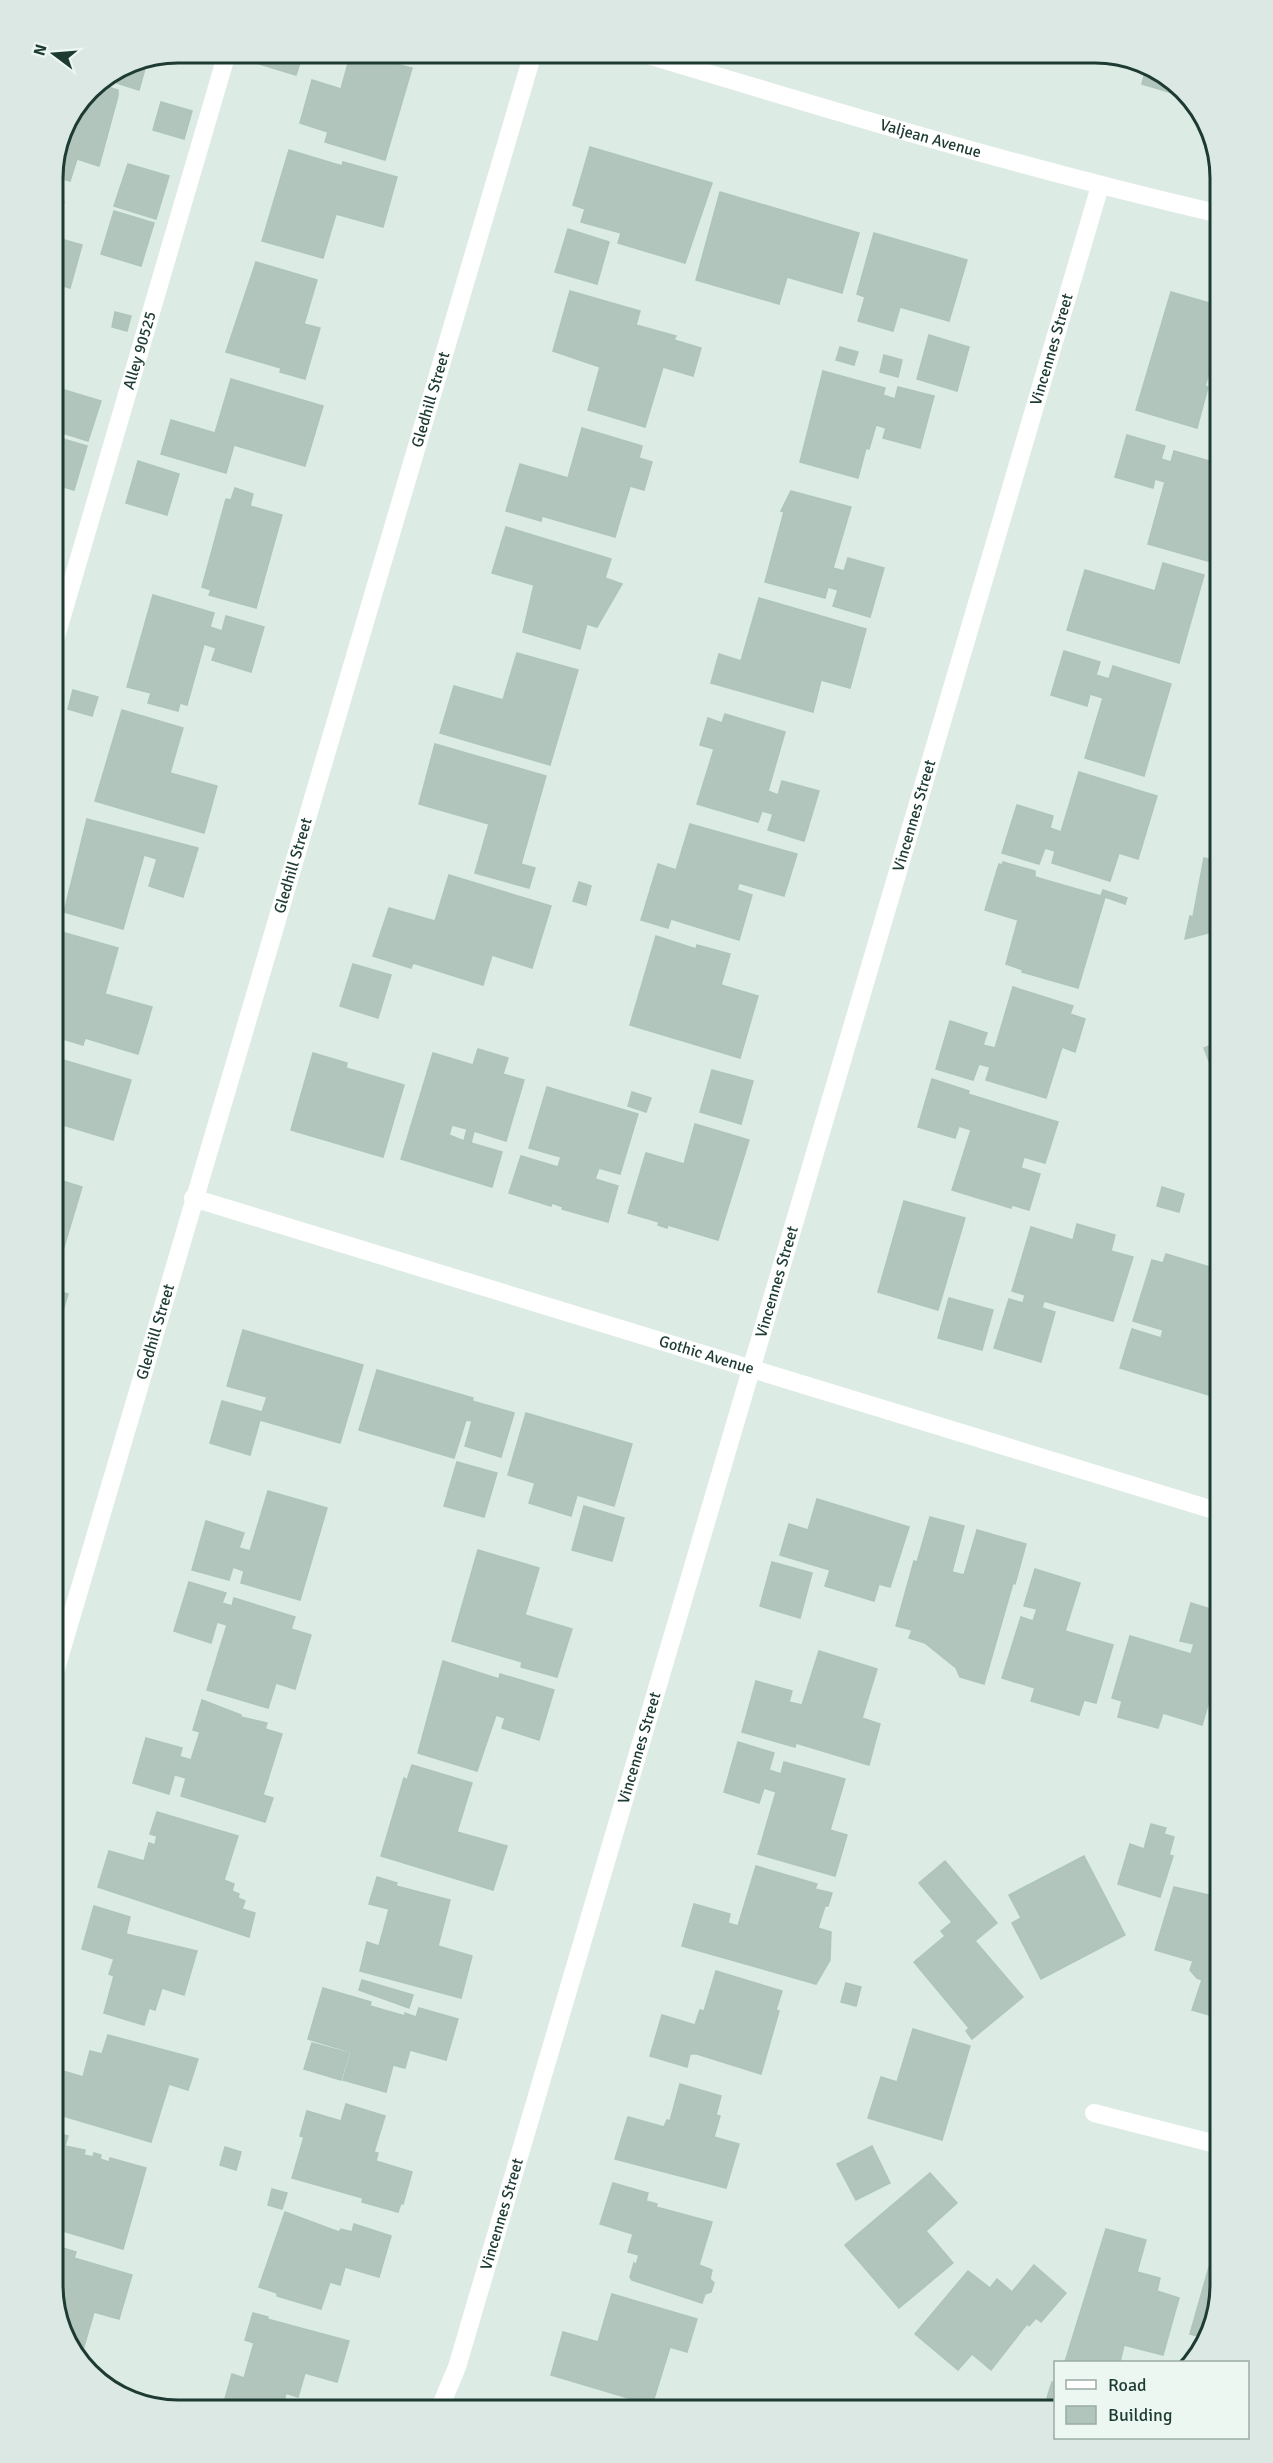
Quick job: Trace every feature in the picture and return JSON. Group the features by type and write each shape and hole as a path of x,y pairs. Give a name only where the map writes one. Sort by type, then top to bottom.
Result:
{"street":[{"name":"Alley 90525","path":"63,614 225,63"},
{"name":"Gledhill Street","path":"63,1641 530,63"},
{"name":"Valjean Avenue","path":"674,63 919,137 1100,186 1210,211"},
{"name":"Vincennes Street","path":"442,2400 460,2355 1100,186"},
{"name":"Gothic Avenue","path":"193,1198 1210,1509"},
{"path":"1094,2113 1210,2142"}],"building":[{"path":"256,63 300,63 296,75"},
{"path":"348,63 392,63 412,68 385,160 325,142 328,132 300,123 312,80 341,89"},
{"path":"145,68 139,90 114,82"},
{"path":"1145,74 1174,94 1142,84"},
{"path":"107,87 118,90 99,166 77,159 70,181 63,179 63,170 69,141 78,120 102,91"},
{"path":"161,102 192,111 184,139 153,130"},
{"path":"590,147 712,183 685,263 618,243 621,233 581,222 585,209 573,205"},
{"path":"289,150 342,166 343,162 397,177 383,227 336,214 323,258 262,241"},
{"path":"128,164 169,176 156,219 114,206"},
{"path":"720,192 859,233 842,293 787,277 779,304 696,280"},
{"path":"114,211 154,223 141,266 101,254"},
{"path":"568,229 609,242 597,284 555,272"},
{"path":"874,233 967,260 949,321 900,307 893,331 858,321 865,297 857,294"},
{"path":"63,240 82,245 70,288 63,286"},
{"path":"256,262 317,280 304,324 320,328 305,379 280,372 281,368 226,352"},
{"path":"570,291 640,311 636,325 676,336 674,340 701,348 693,376 663,367 645,427 588,410 600,367 553,351"},
{"path":"1171,292 1210,303 1210,370 1205,386 1208,387 1197,428 1136,410"},
{"path":"115,312 131,316 127,331 112,327"},
{"path":"929,335 969,347 957,391 917,379"},
{"path":"840,347 858,352 854,365 836,360"},
{"path":"884,355 902,360 898,377 880,372"},
{"path":"823,371 885,388 883,395 895,399 898,387 934,396 920,448 883,438 886,428 876,425 869,449 866,448 858,478 800,462"},
{"path":"231,379 323,406 305,466 234,445 226,473 161,454 171,420 215,433"},
{"path":"63,390 101,401 88,441 63,433"},
{"path":"582,428 642,446 639,458 652,462 644,490 630,486 615,537 542,516 541,521 506,511 520,464 568,478"},
{"path":"1127,435 1165,446 1161,459 1171,462 1174,451 1210,461 1210,555 1208,561 1148,544 1165,482 1155,479 1153,488 1115,477"},
{"path":"63,439 87,446 74,490 63,487"},
{"path":"138,461 179,474 167,515 126,503"},
{"path":"235,488 253,494 250,506 282,515 256,608 209,595 211,590 202,587 226,499 231,500"},
{"path":"791,491 851,507 833,568 844,571 848,558 884,568 870,617 833,606 838,590 828,587 825,598 765,582 784,512 781,511"},
{"path":"506,527 611,559 605,578 622,584 597,627 587,624 580,649 523,632 534,585 492,573"},
{"path":"1163,563 1204,575 1179,663 1067,630 1085,570 1155,591"},
{"path":"153,595 214,613 210,627 222,631 226,616 264,627 251,672 212,660 216,648 204,644 187,705 180,703 178,711 148,703 151,693 127,687"},
{"path":"759,598 866,629 850,688 821,680 813,712 711,683 719,654 741,661"},
{"path":"1064,651 1100,662 1096,675 1109,679 1113,666 1171,684 1144,776 1085,758 1103,698 1090,694 1087,706 1051,695"},
{"path":"517,653 578,670 550,765 440,733 454,686 503,700"},
{"path":"73,690 98,697 92,716 68,709"},
{"path":"122,710 183,728 170,773 217,786 204,833 95,801"},
{"path":"725,714 785,732 768,791 778,795 782,781 819,791 804,841 768,830 773,814 762,811 758,822 697,804 714,749 700,745 708,718 722,723"},
{"path":"435,744 546,776 521,864 535,868 529,888 475,873 489,824 419,804"},
{"path":"1079,772 1157,796 1138,859 1119,853 1110,881 1052,863 1055,851 1045,848 1039,864 1002,853 1017,805 1053,816 1050,828 1061,832"},
{"path":"87,819 198,848 183,897 149,886 157,859 144,855 123,929 64,912"},
{"path":"690,824 797,854 784,896 739,883 737,890 752,895 739,940 671,919 668,928 641,920 658,864 676,870"},
{"path":"1204,858 1210,859 1210,933 1185,939 1190,916 1193,917"},
{"path":"1003,862 1035,871 1035,877 1101,896 1103,890 1127,898 1125,904 1105,897 1078,988 1022,972 1023,970 1006,964 1018,920 985,910 999,864 1002,865"},
{"path":"449,875 551,906 532,968 492,955 483,985 413,963 411,968 373,956 389,908 435,921"},
{"path":"579,882 591,886 586,905 573,901"},
{"path":"63,932 118,948 105,994 152,1007 138,1054 85,1038 83,1045 63,1039"},
{"path":"656,936 696,949 697,945 730,954 721,985 758,996 740,1058 630,1025"},
{"path":"353,964 391,975 378,1018 340,1006"},
{"path":"1013,987 1073,1006 1070,1014 1085,1019 1075,1052 1062,1047 1046,1098 986,1080 990,1067 979,1064 973,1080 936,1069 950,1021 987,1033 983,1045 995,1048"},
{"path":"1210,1046 1210,1064 1204,1048"},
{"path":"478,1049 508,1058 503,1074 524,1080 506,1141 474,1131 471,1143 502,1152 492,1187 401,1159 433,1053 473,1065","holes":["452,1125 467,1129 464,1141 449,1135"]},
{"path":"313,1053 347,1063 346,1068 404,1085 383,1157 291,1130"},
{"path":"63,1060 131,1080 113,1140 63,1125"},
{"path":"712,1070 753,1081 741,1124 700,1112"},
{"path":"932,1079 969,1091 968,1094 1058,1122 1045,1163 1024,1157 1021,1168 1040,1174 1029,1210 1012,1205 1011,1208 952,1190 971,1130 959,1126 955,1138 918,1127"},
{"path":"547,1087 638,1114 620,1174 599,1168 595,1179 618,1186 608,1222 562,1209 563,1207 552,1203 551,1206 509,1193 521,1156 558,1167 561,1157 529,1148"},
{"path":"632,1092 651,1098 646,1112 628,1106"},
{"path":"695,1124 749,1140 718,1240 668,1225 667,1228 658,1225 659,1222 628,1213 646,1153 684,1164"},
{"path":"63,1181 82,1187 63,1250"},
{"path":"1162,1187 1184,1194 1179,1212 1157,1206"},
{"path":"904,1201 965,1218 938,1310 878,1292"},
{"path":"1077,1224 1115,1235 1111,1251 1133,1257 1113,1321 1044,1301 1042,1308 1055,1312 1041,1362 994,1348 1009,1299 1023,1303 1025,1295 1012,1291 1031,1227 1073,1240"},
{"path":"1166,1254 1210,1267 1209,1395 1120,1368 1132,1329 1161,1338 1163,1330 1133,1321 1152,1260 1163,1263"},
{"path":"63,1293 68,1294 63,1310"},
{"path":"949,1298 993,1310 982,1350 938,1338"},
{"path":"243,1330 363,1365 340,1443 260,1420 250,1455 210,1443 222,1401 262,1412 267,1397 227,1386"},
{"path":"377,1370 473,1398 472,1401 514,1413 501,1457 465,1446 472,1421 466,1420 454,1458 359,1430"},
{"path":"526,1413 632,1444 614,1506 577,1495 571,1516 529,1503 535,1483 508,1475"},
{"path":"457,1462 497,1473 484,1517 444,1506"},
{"path":"268,1491 327,1508 300,1600 241,1583 244,1571 233,1567 229,1580 192,1570 206,1521 244,1533 239,1548 250,1551"},
{"path":"817,1499 909,1527 890,1587 879,1584 874,1601 825,1586 830,1570 780,1555 789,1524 808,1530"},
{"path":"584,1506 624,1518 612,1561 572,1550"},
{"path":"930,1517 964,1526 952,1572 964,1575 977,1530 1026,1544 984,1684 960,1677 956,1668 925,1643 909,1638 912,1630 896,1626 914,1561 917,1562"},
{"path":"478,1550 539,1568 525,1615 572,1629 557,1677 521,1667 522,1662 452,1641"},
{"path":"772,1562 812,1573 800,1618 760,1606"},
{"path":"1035,1569 1080,1583 1065,1631 1113,1645 1096,1703 1084,1700 1079,1715 1031,1701 1035,1688 1002,1678 1021,1617 1033,1621 1037,1609 1024,1606"},
{"path":"189,1582 226,1593 222,1603 232,1606 234,1598 295,1617 291,1629 311,1635 295,1689 276,1683 268,1708 207,1690 227,1625 217,1622 211,1643 174,1631"},
{"path":"1191,1603 1210,1609 1210,1698 1202,1725 1163,1713 1158,1728 1118,1717 1122,1701 1112,1698 1130,1636 1191,1654 1194,1644 1180,1641"},
{"path":"819,1651 877,1669 862,1718 880,1724 869,1765 796,1743 795,1747 742,1732 756,1681 792,1691 789,1702 802,1705"},
{"path":"443,1661 499,1679 500,1674 554,1690 539,1740 502,1728 505,1718 496,1715 477,1771 418,1753"},
{"path":"202,1700 241,1715 241,1717 267,1723 265,1729 282,1734 263,1795 273,1798 265,1822 181,1796 186,1778 175,1775 181,1757 191,1760 200,1732 193,1730"},
{"path":"146,1738 182,1748 169,1794 133,1783"},
{"path":"738,1742 774,1753 769,1770 781,1774 784,1762 845,1779 830,1830 847,1835 835,1876 758,1854 776,1792 764,1788 759,1803 724,1792"},
{"path":"412,1765 472,1783 457,1832 507,1846 493,1890 381,1856 404,1778 407,1780"},
{"path":"157,1812 238,1836 224,1880 234,1884 232,1891 239,1894 238,1898 245,1901 242,1909 255,1913 249,1937 98,1887 109,1851 144,1861 149,1843 155,1845 157,1836 150,1834"},
{"path":"1151,1824 1166,1828 1164,1834 1174,1837 1169,1855 1173,1856 1160,1897 1118,1884 1130,1844 1144,1849"},
{"path":"1084,1856 1125,1935 1041,1979 1012,1923 1021,1918 1009,1895"},
{"path":"945,1861 997,1923 975,1941 1023,1997 972,2039 966,2031 969,2028 914,1962 945,1936 941,1931 952,1922 919,1883"},
{"path":"756,1866 817,1884 815,1889 832,1893 818,1928 831,1932 830,1960 816,1984 682,1946 694,1904 730,1914 728,1923 738,1926"},
{"path":"377,1877 397,1883 396,1886 450,1900 438,1946 472,1956 461,1998 360,1971 367,1942 379,1946 389,1909 369,1904"},
{"path":"1174,1887 1210,1895 1210,2015 1192,2010 1202,1980 1190,1970 1193,1961 1155,1950"},
{"path":"94,1906 130,1917 126,1934 197,1951 184,1995 162,1988 155,2010 149,2008 144,2025 104,2013 114,1976 109,1974 114,1959 82,1949"},
{"path":"716,1971 782,1991 776,2010 779,2011 761,2074 697,2054 690,2054 687,2067 650,2056 662,2015 695,2025 700,2010 704,2011"},
{"path":"362,1980 413,1995 409,2008 359,1990"},
{"path":"846,1983 861,1987 856,2006 841,2002"},
{"path":"323,1988 371,2002 370,2006 405,2016 405,2013 416,2017 419,2008 458,2019 446,2060 410,2050 405,2068 393,2065 386,2092 343,2080 351,2052 308,2039"},
{"path":"913,2029 970,2046 942,2140 868,2118 881,2077 897,2082"},
{"path":"108,2035 198,2059 188,2090 169,2084 151,2142 63,2116 63,2071 83,2077 90,2051 102,2054"},
{"path":"312,2043 349,2053 341,2080 304,2069"},
{"path":"680,2084 721,2096 716,2115 720,2116 714,2137 739,2144 726,2188 615,2159 628,2117 664,2127 667,2120 670,2121"},
{"path":"346,2104 385,2116 374,2152 378,2153 376,2161 412,2172 403,2204 401,2203 398,2212 362,2202 363,2198 292,2178 304,2137 300,2136 307,2111 341,2121"},
{"path":"63,2135 68,2136 65,2146 85,2150 84,2155 93,2157 94,2153 101,2155 100,2159 109,2162 110,2158 146,2168 123,2249 63,2231"},
{"path":"872,2146 890,2183 856,2200 837,2164"},
{"path":"225,2147 241,2152 236,2170 220,2165"},
{"path":"930,2173 957,2203 926,2231 953,2263 899,2308 845,2245"},
{"path":"613,2183 648,2193 646,2201 657,2204 656,2207 712,2222 699,2265 712,2270 710,2279 714,2283 711,2292 705,2294 702,2303 632,2280 630,2277 639,2255 628,2252 633,2234 600,2224"},
{"path":"272,2189 287,2193 282,2209 268,2205"},
{"path":"285,2212 339,2232 341,2229 352,2232 354,2224 391,2236 379,2277 345,2267 340,2285 330,2282 321,2309 277,2296 277,2293 259,2287"},
{"path":"1106,2229 1146,2240 1137,2272 1160,2278 1157,2291 1179,2298 1163,2355 1124,2345 1120,2361 1065,2361"},
{"path":"63,2248 76,2252 74,2258 132,2275 119,2319 94,2312 83,2350 78,2343 65,2308"},
{"path":"1034,2265 1066,2293 1041,2322 1036,2318 1029,2326 1027,2324 991,2370 972,2354 958,2370 915,2334 968,2271 990,2288 997,2279 1012,2292"},
{"path":"1210,2267 1209,2300 1204,2322 1198,2336 1190,2334"},
{"path":"612,2294 697,2319 687,2352 670,2347 654,2400 635,2400 551,2375 563,2332 598,2342"},
{"path":"253,2313 268,2317 267,2319 349,2341 337,2382 305,2373 298,2397 286,2393 284,2400 225,2399 232,2374 244,2378 254,2343 245,2340"},
{"path":"1052,2382 1054,2382 1054,2400 1047,2398"}]}
